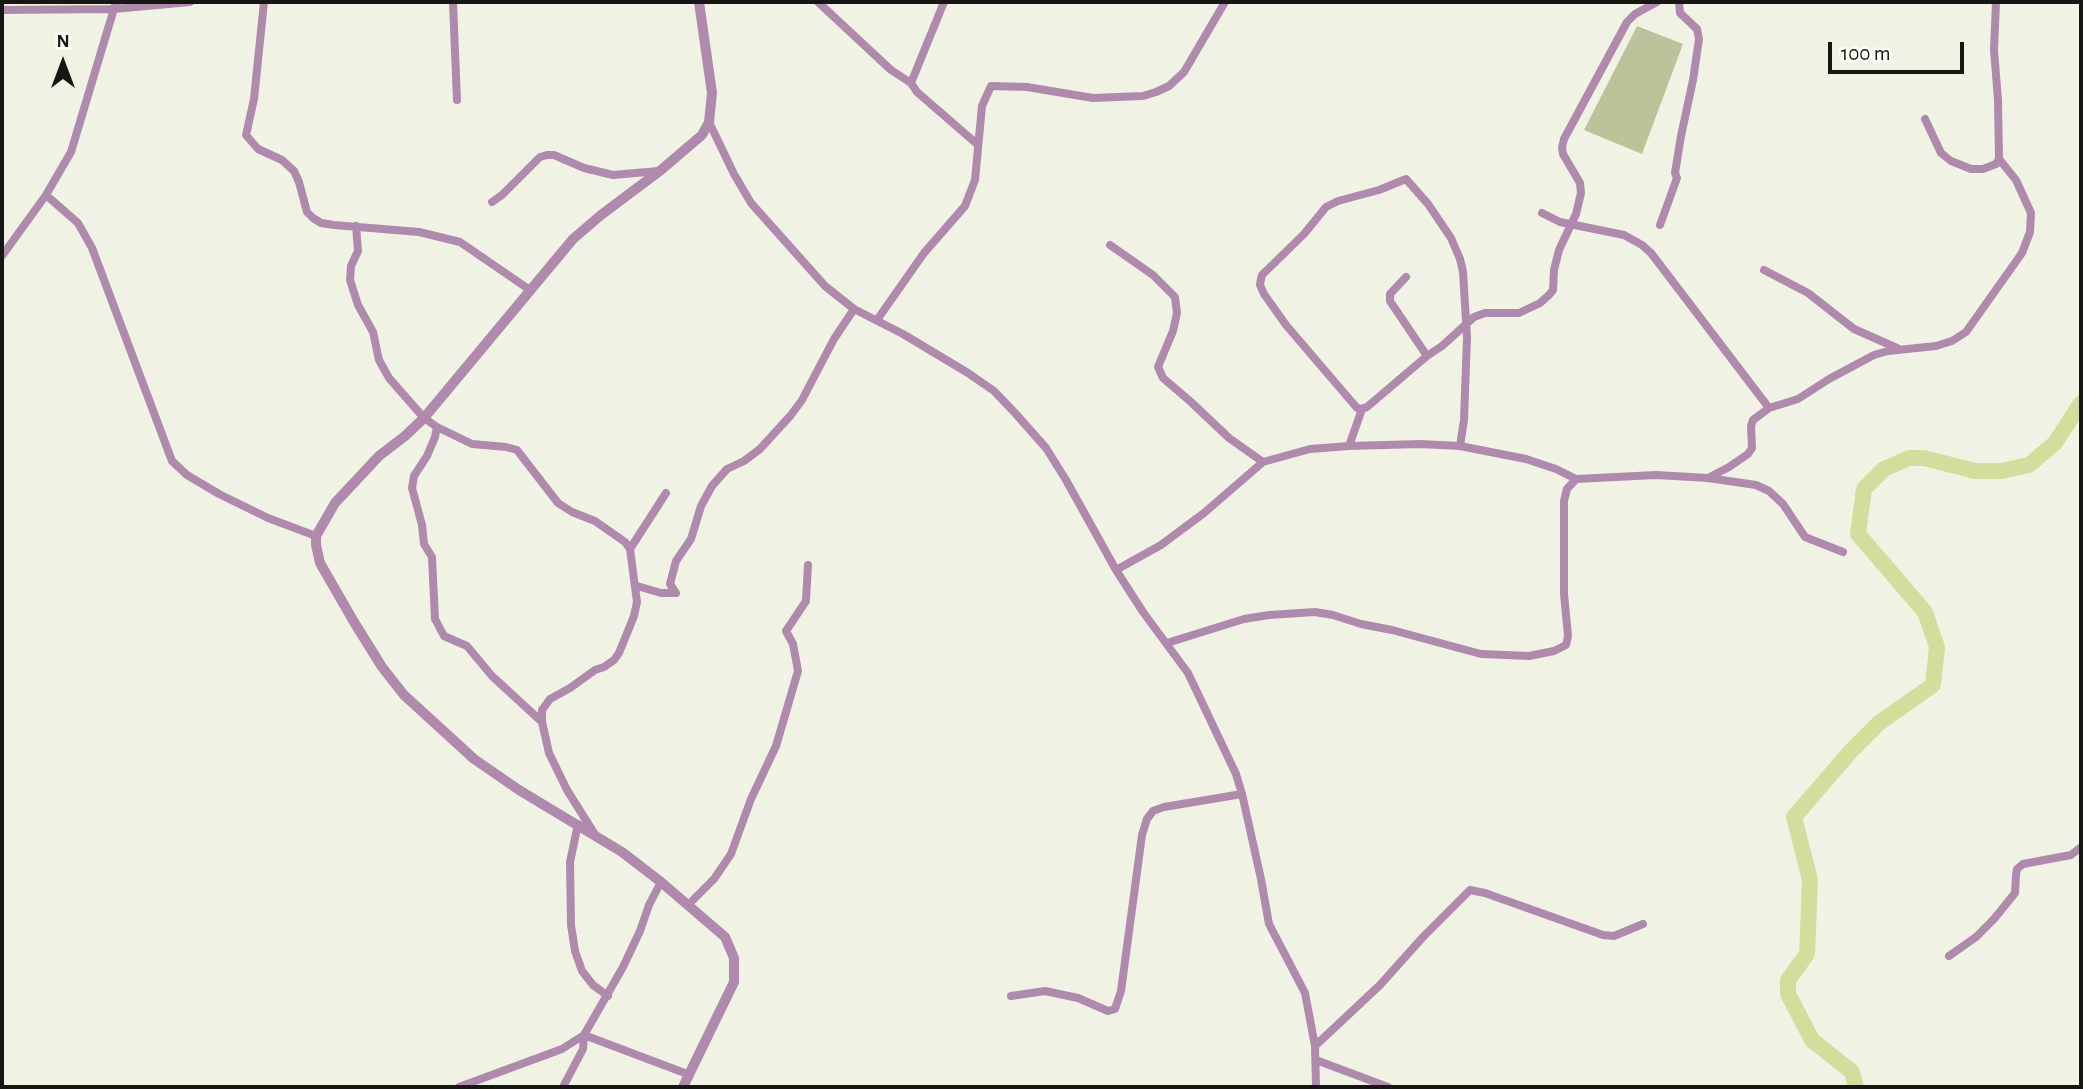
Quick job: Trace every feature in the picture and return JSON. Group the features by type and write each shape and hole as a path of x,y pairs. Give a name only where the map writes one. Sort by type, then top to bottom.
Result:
{"street":[{"path":"2,10 190,2"},
{"path":"264,2 256,88 246,135 258,149 282,160 293,171 299,182 305,206 313,219 320,223 418,232 460,242 530,290"},
{"path":"453,2 457,100"},
{"path":"683,1087 734,982 734,958 725,937 661,882 594,834 474,760 404,695 382,667 320,563 316,536 335,503 354,481 424,418 573,239 702,135 709,121 712,93 699,2"},
{"path":"818,2 977,144"},
{"path":"911,83 944,2"},
{"path":"877,320 924,253 965,206 975,180 982,106 991,86 1027,88 1093,98 1143,96 1169,86 1179,78 1191,63 1225,2"},
{"path":"1460,446 1464,419 1466,323 1463,272 1456,248 1445,228 1406,179 1326,207 1304,234 1262,275 1260,285 1286,325 1357,408 1362,409 1442,346 1466,323 1485,313 1518,313 1540,303 1553,290 1559,250 1579,205 1581,193 1580,183 1563,154 1563,139 1627,22 1635,14 1657,2"},
{"path":"1660,225 1677,178 1675,173 1699,39 1698,29 1681,13 1679,2"},
{"path":"1925,119 1941,153 1951,161 1971,169 1983,169 1996,164 1999,159 1994,50 1996,2"},
{"path":"2,256 47,195 71,152 115,5"},
{"path":"709,121 728,163 751,203 825,286 854,309 968,373 994,391 1015,412 1046,448 1116,570 1188,673 1236,774 1261,878 1266,918 1305,993 1315,1046 1316,1087"},
{"path":"492,202 540,157 547,155 612,174 661,170"},
{"path":"1708,478 1748,454 1752,447 1753,420 1769,408 1798,399 1874,355 1936,346 1952,341 1966,332 2022,253 2030,232 2031,213 2016,180 1999,159"},
{"path":"47,195 78,223 92,248 172,461 187,475 219,494 268,518 316,536"},
{"path":"1542,213 1570,224 1624,235 1651,253 1769,408"},
{"path":"356,226 358,251 349,276 358,305 373,332 383,370 424,418 472,444 517,450 558,503 595,521 628,544 630,549 637,602 619,653 604,667 550,699 542,710 549,753 557,772 594,834"},
{"path":"1110,245 1153,275 1175,297 1177,313 1173,331 1158,367 1163,378 1229,438 1262,462"},
{"path":"1764,270 1808,293 1854,329 1903,349"},
{"path":"1406,277 1390,294 1390,301 1427,356"},
{"path":"637,586 661,593 676,593 670,584 676,561 691,539 701,506 712,486 727,469 760,449 791,415 854,309"},
{"path":"1349,446 1362,409"},
{"path":"437,427 435,437 414,476 412,488 422,524 424,544 432,557 435,619 444,636 467,646 492,676 542,722"},
{"path":"1116,570 1172,537 1262,462 1310,449 1420,444 1460,446 1526,459 1576,479 1656,475 1708,478 1756,485 1769,491 1783,504 1805,537 1843,552"},
{"path":"1167,643 1244,620 1269,615 1315,612 1481,654 1529,656 1554,651 1566,645 1568,636 1564,594 1563,500 1567,489 1576,479"},
{"path":"630,549 666,493"},
{"path":"688,905 714,879 731,854 751,799 776,746 797,671 793,644 786,631 806,601 808,565"},
{"path":"1011,996 1045,991 1078,998 1108,1011 1115,1009 1121,991 1142,835 1147,819 1153,811 1164,807 1242,794"},
{"path":"578,824 570,862 571,925 575,951 582,971 593,985 608,996"},
{"path":"1949,956 1976,937 2015,893 2016,875 2023,864 2070,855 2081,847"},
{"path":"459,1087 562,1049 584,1035 608,996 640,931 654,892 661,882"},
{"path":"1315,1046 1380,985 1470,890 1603,935 1614,936 1643,924"},
{"path":"584,1035 690,1075"},
{"path":"563,1087 583,1048 584,1035"},
{"path":"1315,1060 1388,1087"}],"green space":[{"path":"1637,26 1683,44 1642,154 1584,130"}],"waterway":[{"path":"1856,1087 1852,1072 1812,1040 1788,994 1788,980 1807,954 1810,880 1794,817 1879,723 1933,685 1937,647 1925,612 1858,534 1864,489 1884,469 1909,458 1924,458 1975,471 2001,471 2029,465 2055,443 2081,403"}]}
